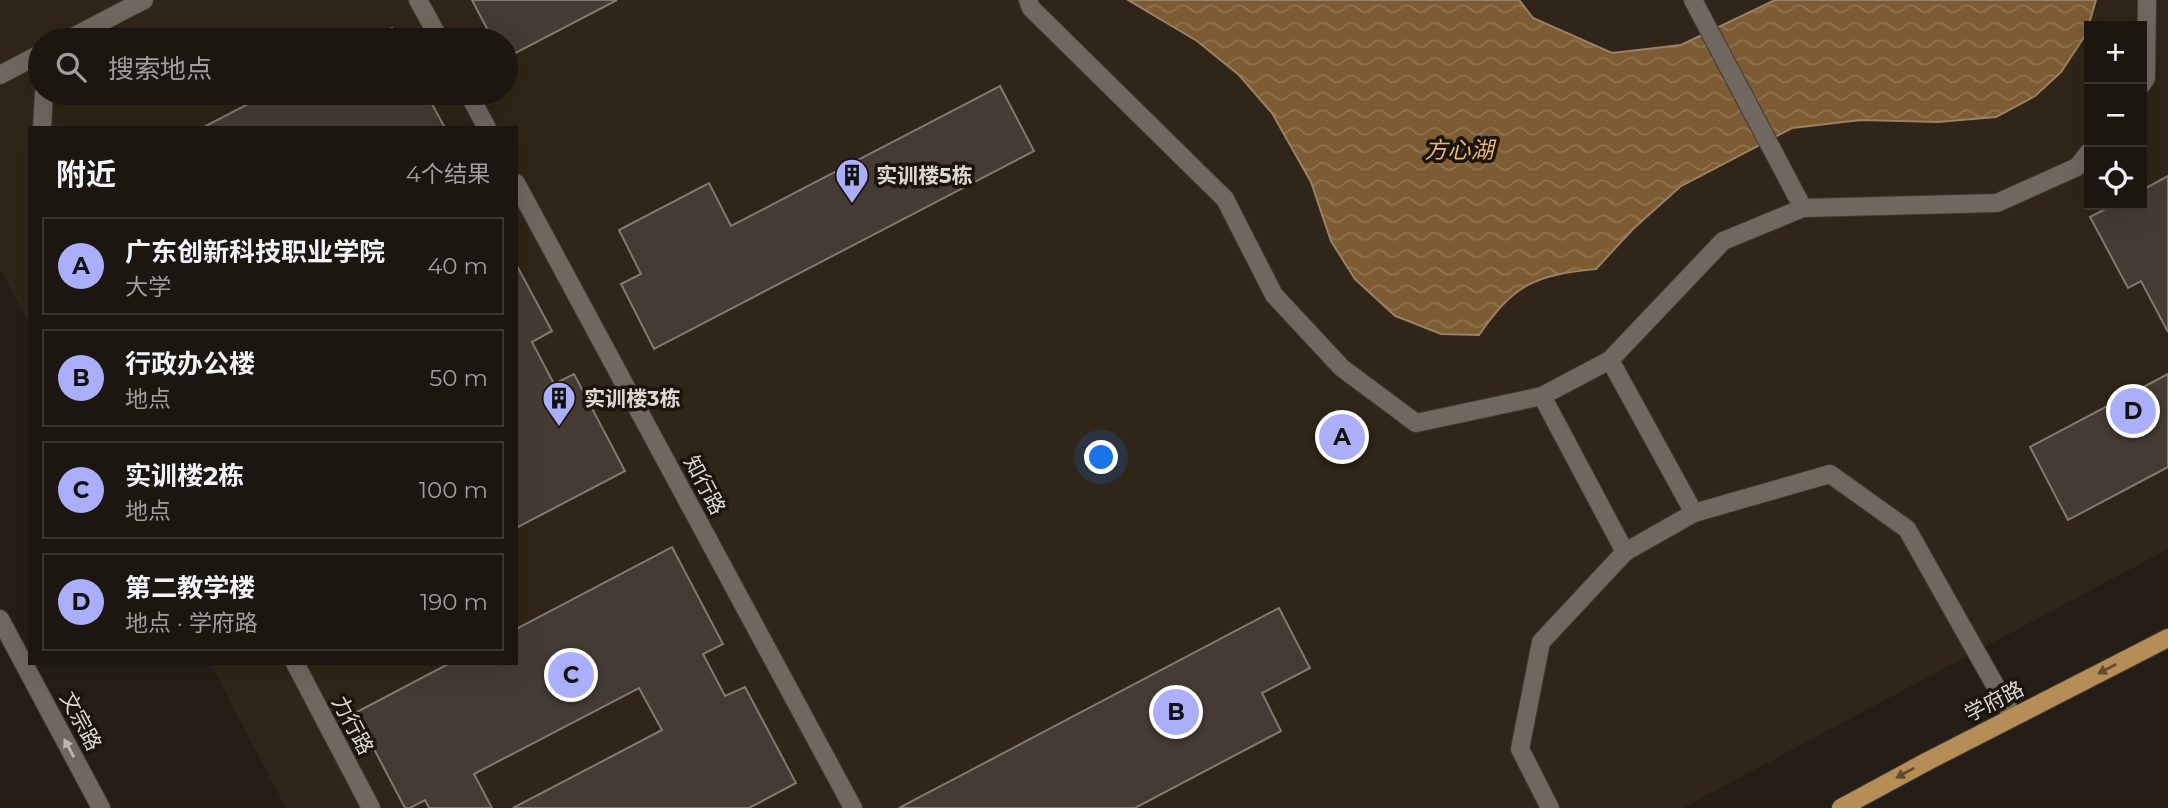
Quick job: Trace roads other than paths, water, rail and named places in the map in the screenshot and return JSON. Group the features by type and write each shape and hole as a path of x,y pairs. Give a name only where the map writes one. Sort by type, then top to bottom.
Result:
{"main road":[{"name":"学府路","path":"1841,808 2168,638"}],"street":[{"path":"90,28 144,0"},
{"path":"418,0 433,28"},
{"path":"1028,0 1031,8 1226,200 1274,295 1342,368 1416,423 1542,396 1610,360 1723,241 1803,208 1997,203 2077,167 2084,158"},
{"path":"1693,0 1803,208"},
{"path":"2147,0 2147,21"},
{"path":"0,75 28,60"},
{"path":"43,126 44,105"},
{"path":"475,105 486,126"},
{"name":"知行路","path":"518,187 853,808"},
{"path":"1610,360 1694,513"},
{"path":"1542,396 1625,552"},
{"path":"1550,808 1520,749 1541,642 1625,552 1694,513 1830,474 1907,529 2013,717"},
{"name":"文宗路","path":"0,619 101,808"},
{"name":"力行路","path":"296,665 371,808"}],"water":[{"name":"方心湖","path":"1128,0 1519,0 1533,18 1612,53 1681,45 1775,0 2096,0 2090,21 2084,21 2084,37 2061,72 2035,96 1996,117 1938,122 1861,120 1792,128 1681,186 1633,229 1596,269 1541,279 1515,293 1479,335 1441,334 1395,316 1355,279 1331,241 1311,182 1272,113 1239,75 1197,41"}],"place":[{"name":"实训楼5栋","path":"852,205"},
{"name":"第二教学楼","path":"2133,411"},
{"name":"实训楼3栋","path":"559,428"},
{"name":"广东创新科技职业学院","path":"1342,437"},
{"name":"实训楼2栋","path":"571,675"},
{"name":"行政办公楼","path":"1176,712"}]}
